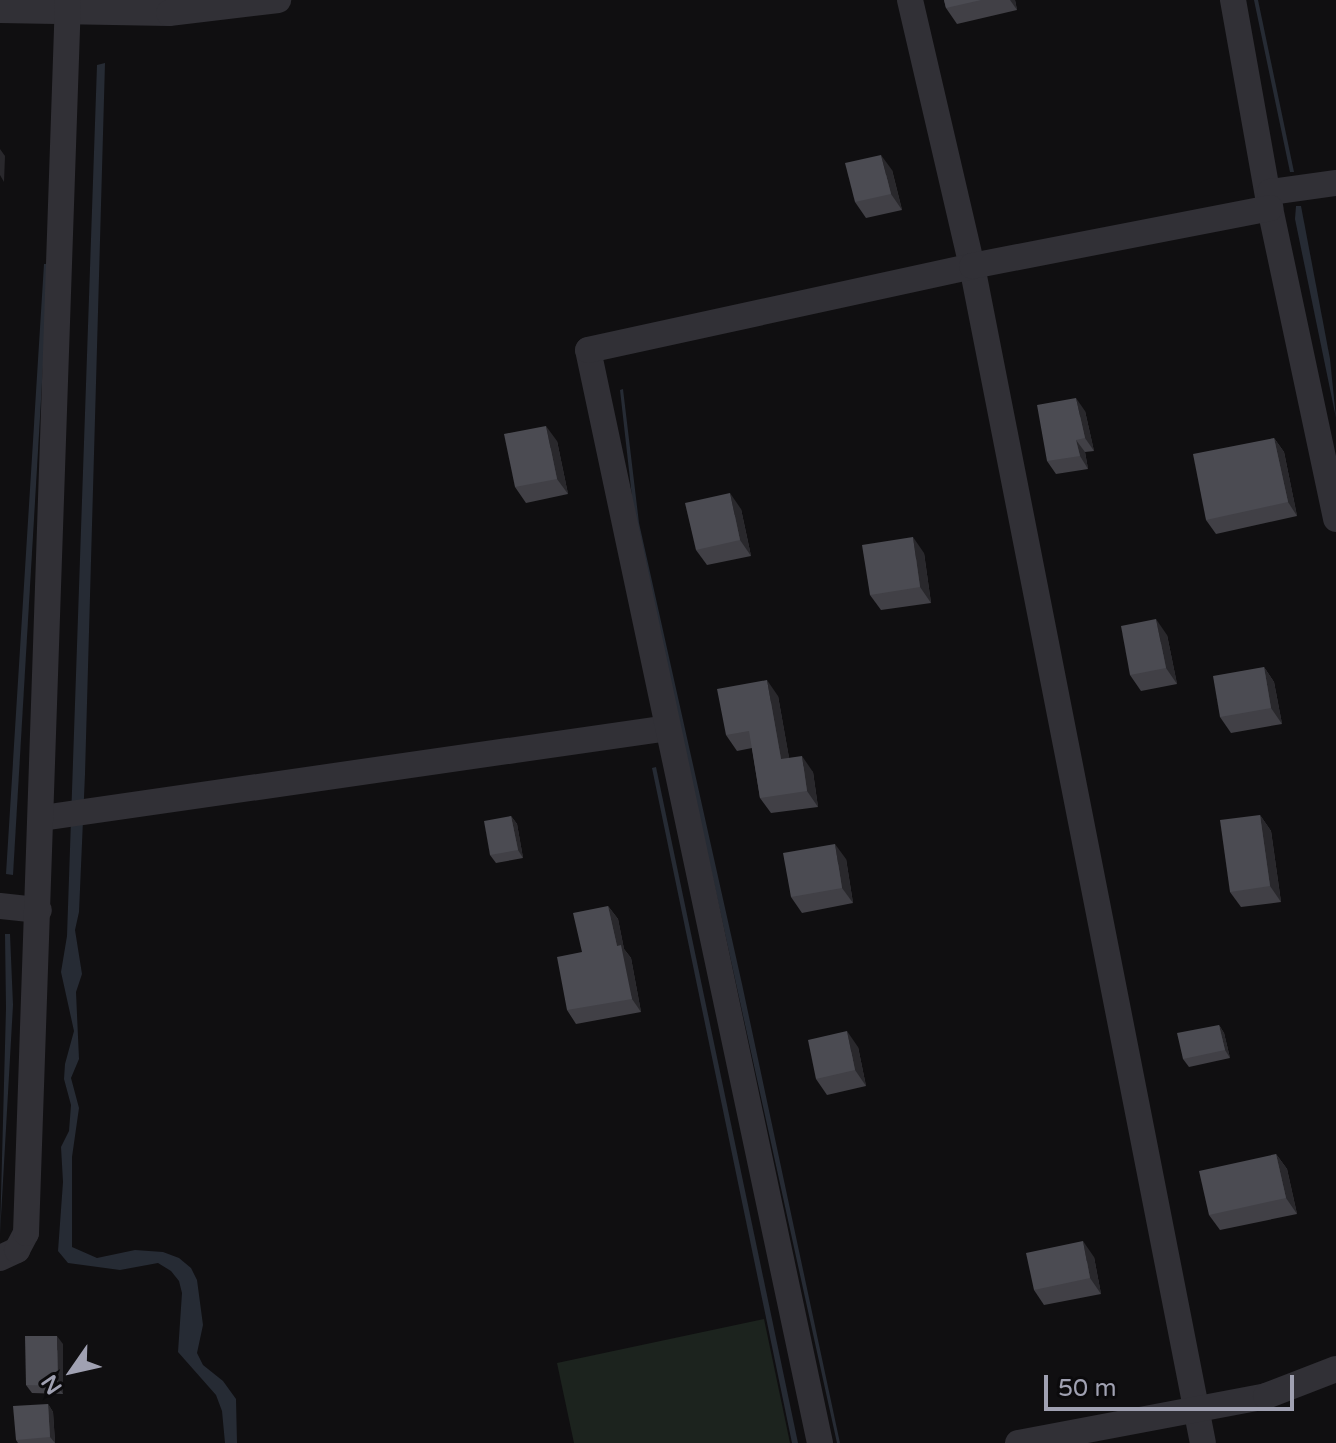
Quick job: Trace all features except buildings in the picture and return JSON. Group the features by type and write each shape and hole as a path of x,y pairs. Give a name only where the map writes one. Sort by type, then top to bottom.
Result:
{"street":[{"path":"0,10 67,7 169,13 278,0"},
{"path":"910,0 972,266 1203,1443"},
{"path":"1233,0 1270,200 1336,519"},
{"path":"0,1258 17,1250 26,1233 67,7"},
{"path":"820,1443 588,350 1336,183"},
{"path":"42,818 668,728"},
{"path":"0,906 39,910"},
{"path":"1018,1443 1266,1396 1336,1369"}],"shaded area":[{"path":"1254,0 1258,0 1294,172 1290,172"},
{"path":"105,63 85,774 79,912 75,930 82,974 76,992 79,1059 71,1078 79,1108 72,1157 72,1247 97,1258 135,1250 163,1252 179,1258 191,1268 197,1280 203,1325 197,1353 203,1365 223,1381 236,1399 237,1443 225,1443 222,1411 216,1395 178,1352 182,1293 179,1281 171,1271 158,1263 120,1270 68,1263 58,1251 63,1182 61,1147 69,1131 71,1105 64,1079 65,1064 74,1031 61,972 67,936 97,65"},
{"path":"1296,206 1301,206 1330,359 1336,418 1295,219"},
{"path":"44,264 49,264 13,875 6,874"},
{"path":"623,389 639,523 840,1443 837,1443 635,524 620,390"},
{"path":"656,767 798,1443 792,1443 652,768"},
{"path":"5,934 10,934 13,1005 0,1234 6,1008"},
{"path":"764,1319 790,1443 574,1443 557,1363"}]}
